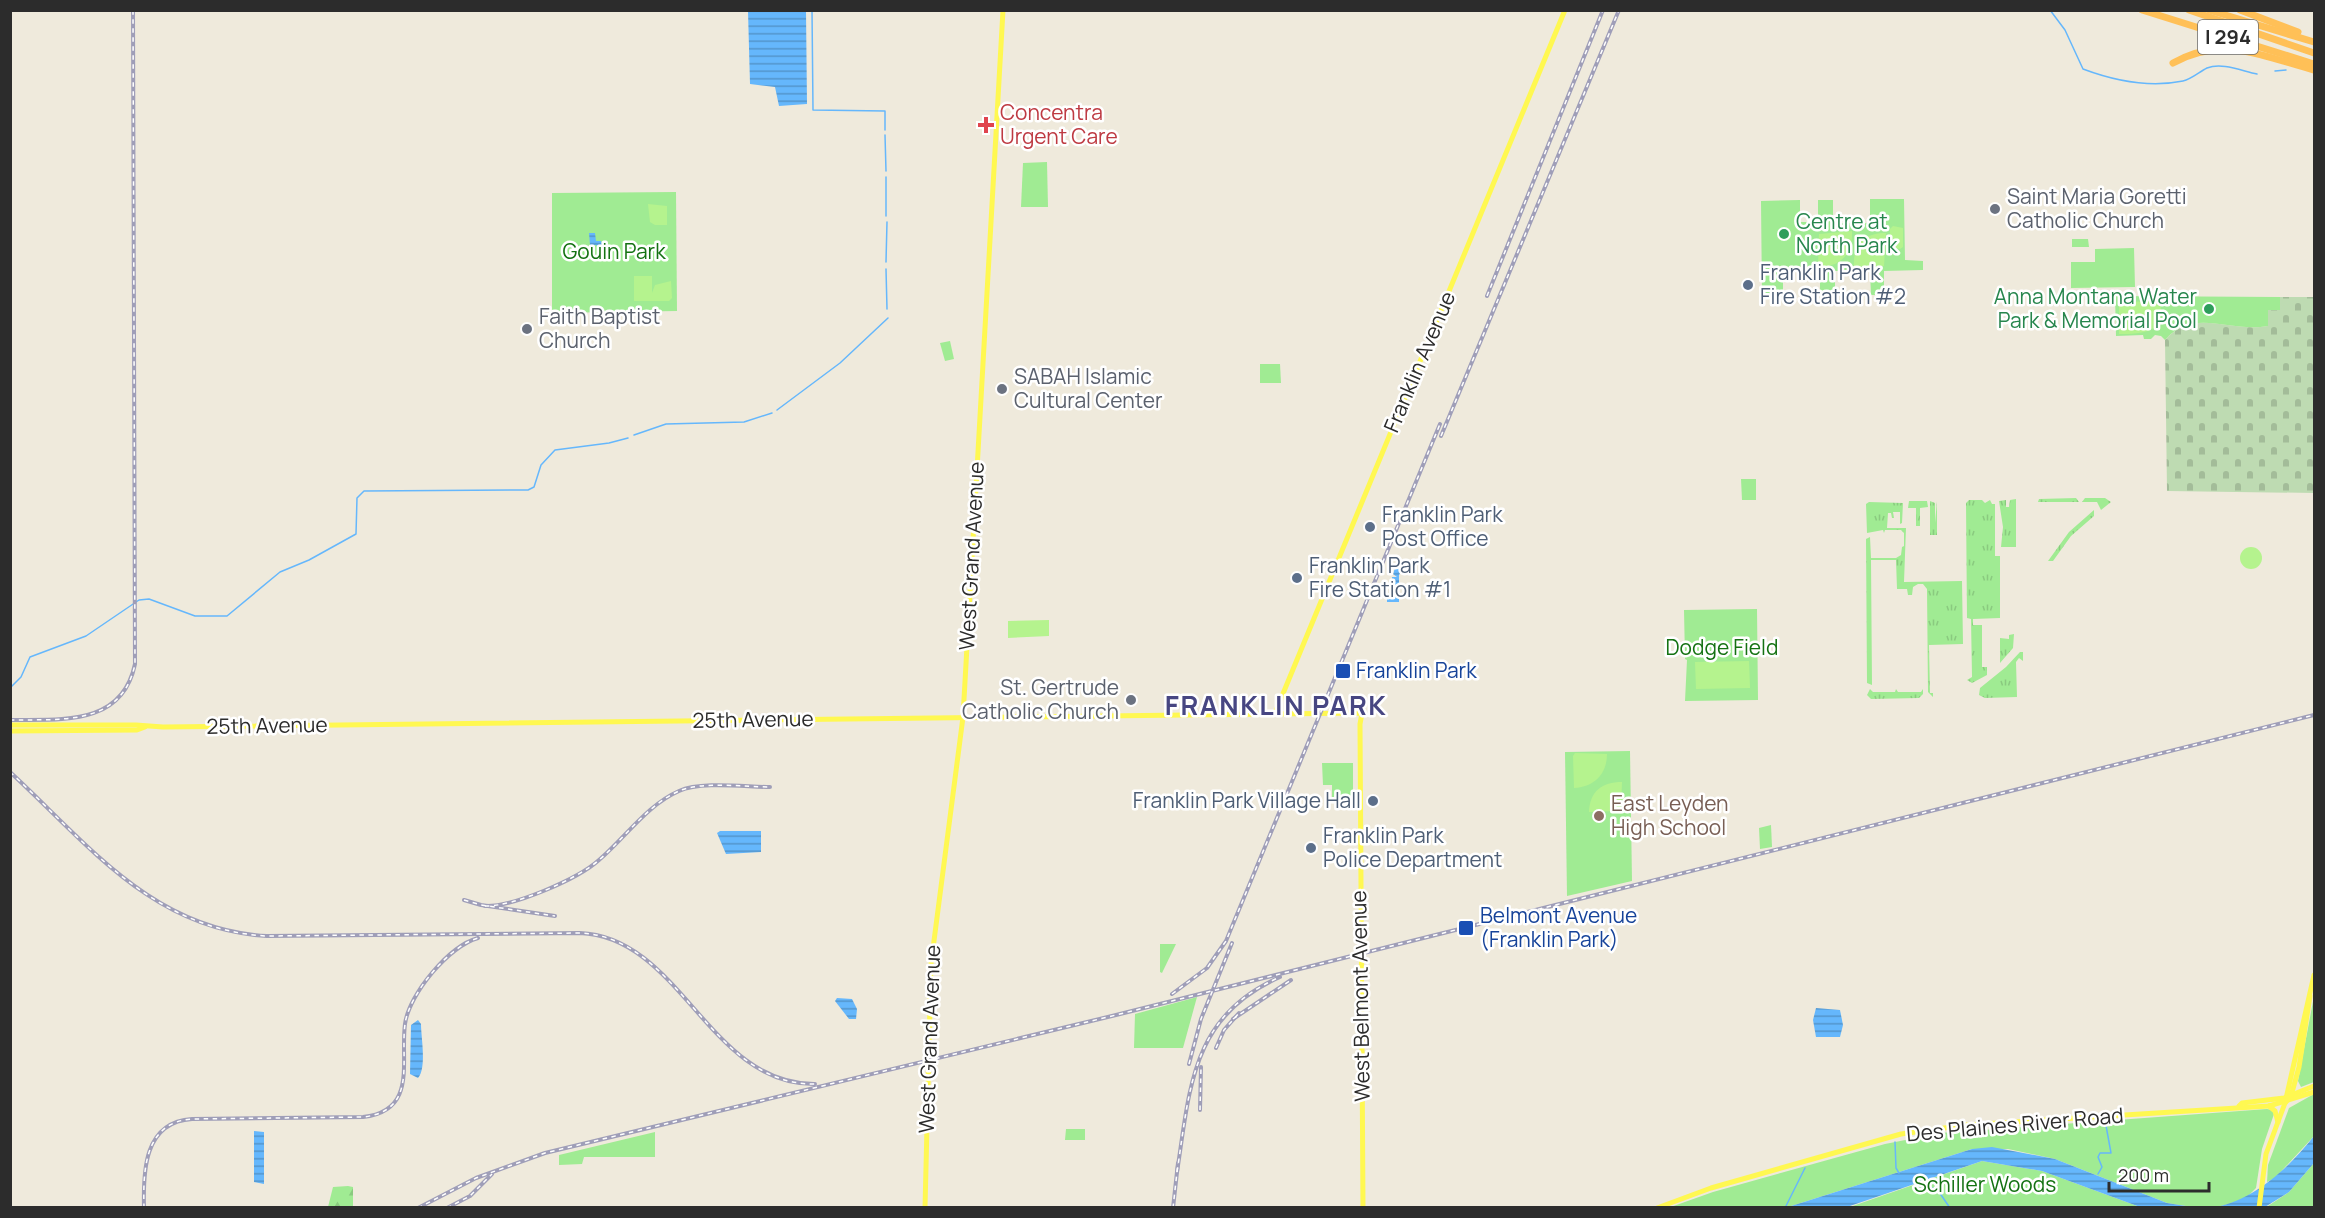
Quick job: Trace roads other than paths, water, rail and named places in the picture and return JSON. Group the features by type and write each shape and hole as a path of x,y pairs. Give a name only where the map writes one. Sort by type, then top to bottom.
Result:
{"highway":[{"name":"I 294","path":"2142,10 2314,64"},
{"name":"I 294","path":"2189,10 2314,53"},
{"name":"I 294","path":"2209,10 2314,40"},
{"path":"2240,10 2314,40"},
{"path":"2173,63 2199,51 2224,48 2314,70"}],"main road":[{"name":"West Grand Avenue","path":"925,1208 931,964 963,717 1003,10"},
{"name":"Franklin Avenue","path":"1275,713 1565,10"},
{"path":"1358,489 1366,492"},
{"name":"25th Avenue","path":"123,728 1362,713"},
{"name":"West Belmont Avenue","path":"1362,713 1359,813 1363,1208"},
{"path":"10,725 123,728"},
{"path":"10,730 123,728"},
{"path":"2291,1096 2314,975"},
{"path":"2259,1208 2266,1154 2278,1122 2310,996"},
{"path":"2295,1083 2306,1091"},
{"path":"2284,1100 2314,1086"},
{"name":"Des Plaines River Road","path":"1657,1208 1711,1188 1921,1130 2239,1106 2242,1108 2269,1106 2314,1092"},
{"name":"Des Plaines River Road","path":"2239,1106 2242,1103 2284,1100"},
{"path":"2269,1106 2275,1111 2278,1122"}],"water":[{"path":"748,11 806,11 807,104 779,106 775,87 750,84"},
{"path":"589,233 595,233 596,241 601,241 604,248 607,248 607,260 600,259 600,249 596,245 590,245"},
{"path":"1399,563 1401,572 1399,602 1387,602 1387,596 1393,596 1392,577 1397,577 1393,574"},
{"path":"720,831 761,831 761,852 726,854 717,833"},
{"path":"837,998 852,999 857,1009 856,1019 849,1019 835,1001"},
{"path":"1816,1008 1840,1010 1843,1025 1840,1037 1816,1037 1813,1020"},
{"path":"418,1020 421,1024 423,1060 418,1078 410,1074 411,1025"},
{"path":"254,1131 264,1132 264,1184 254,1182"},
{"path":"2314,1136 2314,1163 2289,1192 2265,1207 2210,1208 2240,1199 2268,1182 2293,1160"},
{"path":"1992,1147 2055,1159 2167,1203 2192,1207 2140,1207 2042,1171 1982,1161 1847,1207 1788,1207 1972,1149"}],"waterway":[{"path":"812,10 813,110 885,111 885,130"},
{"path":"2050,10 2065,30 2083,69 2095,73 2120,80 2158,84 2186,80 2213,66 2225,66 2257,74"},
{"path":"2275,71 2286,70"},
{"path":"885,135 886,171"},
{"path":"886,177 886,216"},
{"path":"886,262 887,222"},
{"path":"886,269 887,309"},
{"path":"777,410 840,363 888,318"},
{"path":"634,435 666,424 744,422 772,413"},
{"path":"10,688 21,677 30,657 86,636 139,600 149,599 195,616 227,616 280,572 309,560 356,534 357,498 364,491 528,490 534,487 541,465 555,450 609,443 628,438"},
{"path":"2098,1174 2102,1167 2098,1157 2100,1153 2111,1153 2105,1120"},
{"path":"1895,1142 1896,1168 1899,1173"},
{"path":"1785,1208 1805,1168"},
{"path":"1915,1182 1918,1186 1937,1189 1950,1208"}],"railway":[{"path":"10,720 68,718 103,709 117,699 128,684 135,664 133,10"},
{"path":"1487,296 1603,10"},
{"path":"1441,436 1619,10"},
{"path":"1172,994 1207,968 1226,941 1440,424"},
{"path":"418,1208 476,1178 545,1153 1116,1015 2314,715"},
{"path":"10,772 125,879 156,900 190,918 226,930 267,936 580,933 615,941 644,958 671,983 721,1038 748,1061 779,1078 815,1084"},
{"path":"485,906 528,897 576,875 599,860 657,805 679,791 711,785 770,787"},
{"path":"464,900 481,905 555,916"},
{"path":"144,1208 144,1179 150,1151 155,1139 164,1129 176,1122 192,1119 363,1117 380,1113 392,1105 399,1095 403,1082 405,1024 414,999 443,961 467,943 478,938"},
{"path":"1189,1064 1201,1019 1232,943"},
{"path":"1177,1172 1192,1084 1200,1058 1212,1034 1228,1012 1251,993 1280,977"},
{"path":"1233,1019 1291,980"},
{"path":"1216,1048 1224,1030 1239,1013"},
{"path":"1200,1110 1201,1067"},
{"path":"1173,1208 1178,1163"},
{"path":"447,1208 470,1196 492,1174"}],"place":[{"name":"Concentra Urgent Care","path":"986,125"},
{"name":"Saint Maria Goretti Catholic Church","path":"1995,209"},
{"name":"Centre at North Park","path":"1784,234"},
{"name":"Franklin Park Fire Station #2","path":"1748,285"},
{"name":"Anna Montana Water Park & Memorial Pool","path":"2209,309"},
{"name":"Faith Baptist Church","path":"527,329"},
{"name":"SABAH Islamic Cultural Center","path":"1002,389"},
{"name":"Franklin Park Post Office","path":"1370,527"},
{"name":"Franklin Park Fire Station #1","path":"1297,578"},
{"name":"Franklin Park","path":"1343,671"},
{"name":"St. Gertrude Catholic Church","path":"1131,700"},
{"name":"Franklin Park Village Hall","path":"1373,801"},
{"name":"East Leyden High School","path":"1599,816"},
{"name":"Franklin Park Police Department","path":"1311,848"},
{"name":"Belmont Avenue (Franklin Park)","path":"1466,928"}],"district":[{"name":"FRANKLIN PARK","path":"1276,706"}],"park label":[{"name":"Gouin Park","path":"614,252"},
{"name":"Dodge Field","path":"1722,648"},
{"name":"Schiller Woods","path":"1985,1185"}]}
